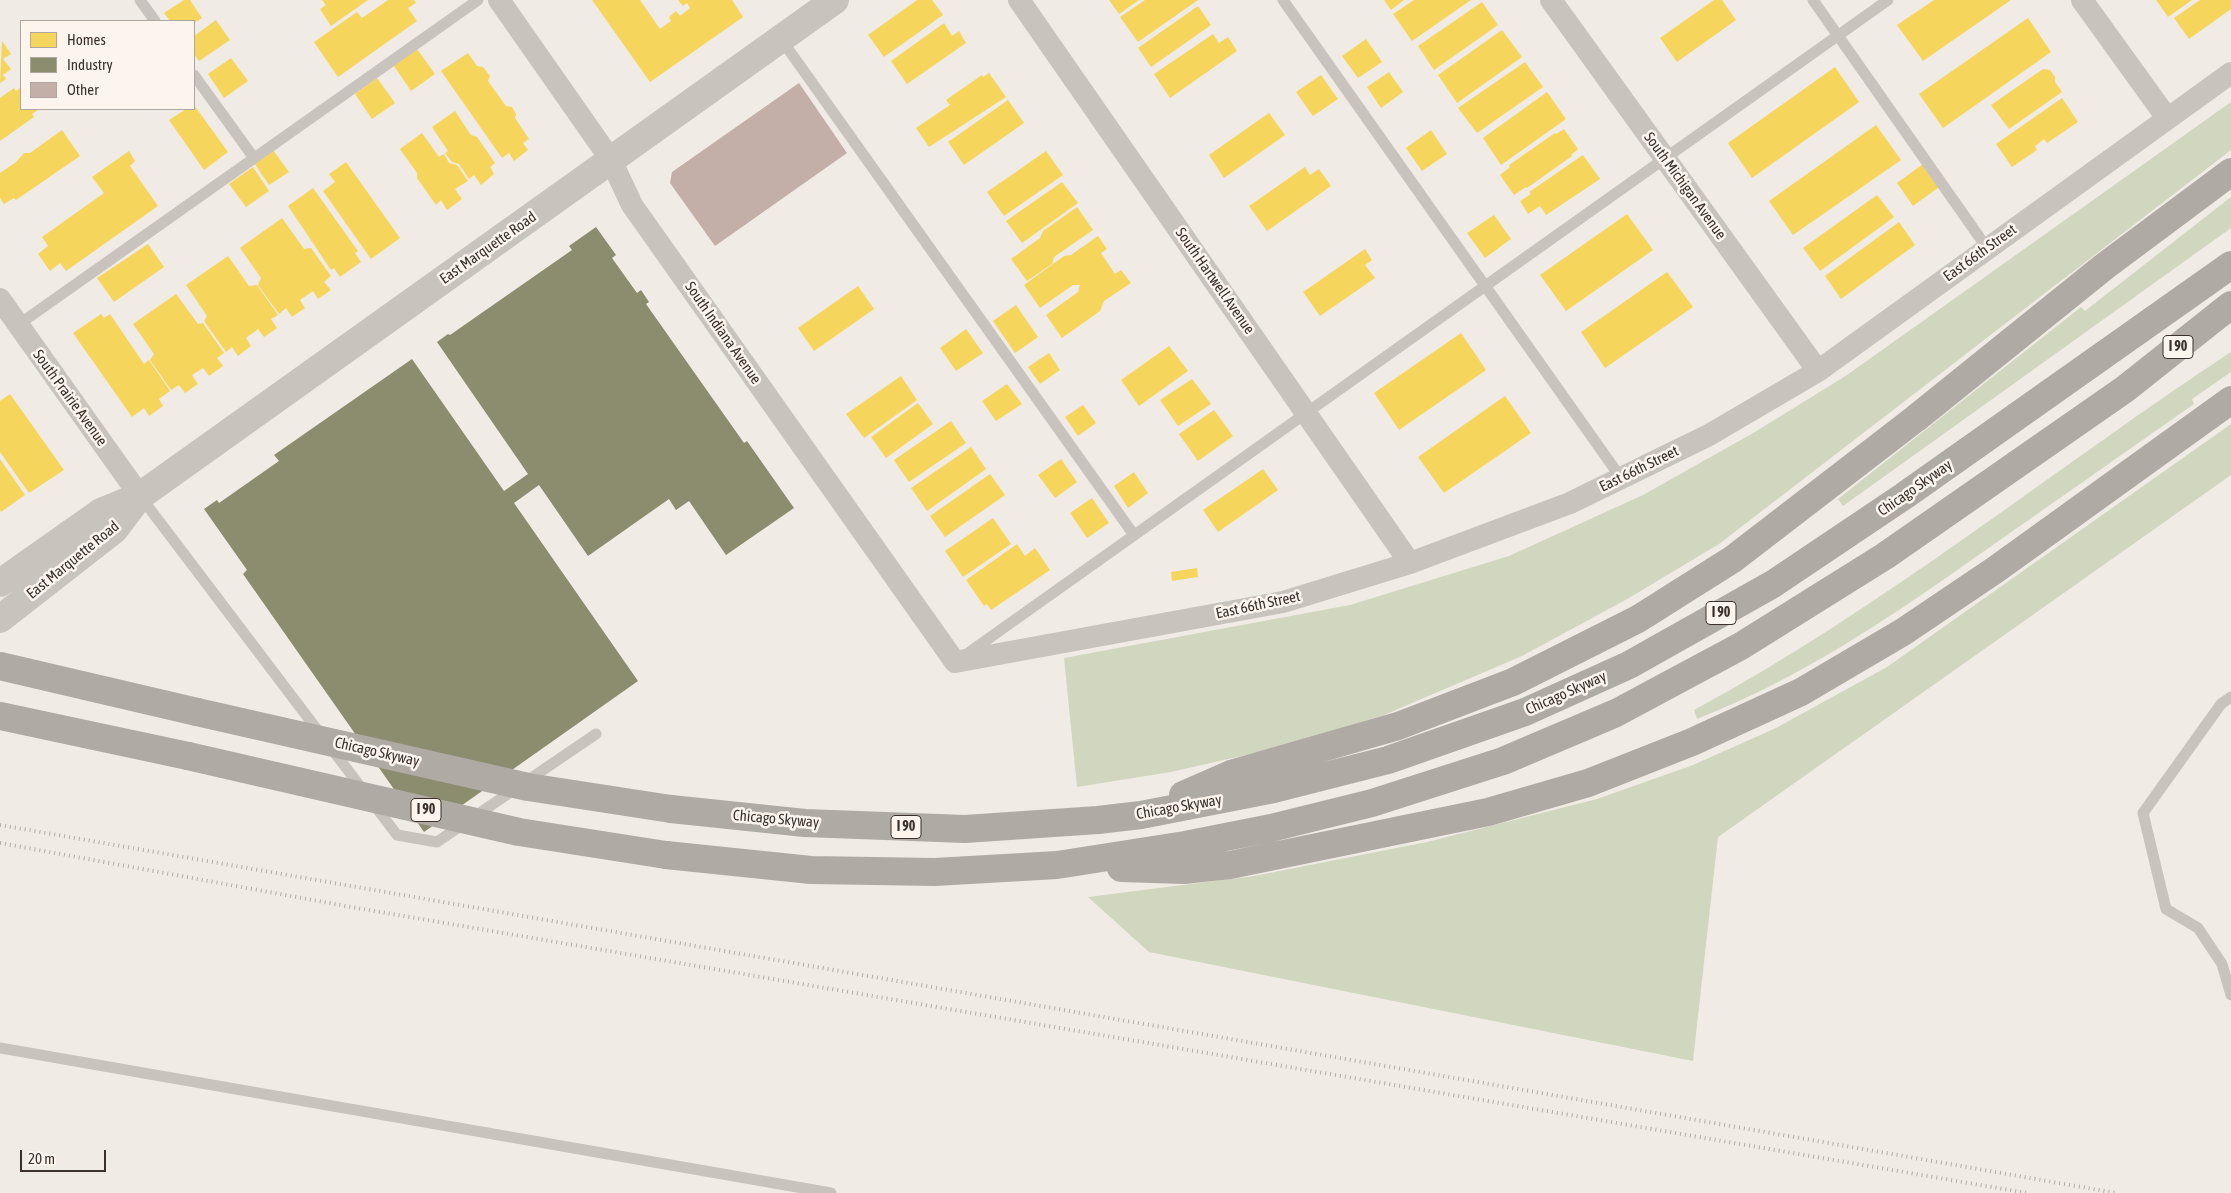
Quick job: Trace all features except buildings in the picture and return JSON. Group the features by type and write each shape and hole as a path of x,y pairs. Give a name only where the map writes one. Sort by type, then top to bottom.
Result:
{"highway":[{"path":"1141,815 1231,774 1398,726 1513,682 1638,619 1733,559 1915,419 2105,266 2231,172"},
{"name":"Chicago Skyway","path":"0,666 528,787 671,809 805,823 965,829 1098,820 1141,815 1274,789 1388,760 1525,712 1629,665 1773,584 1904,496 2231,265"},
{"name":"I 90","path":"0,716 188,756 519,832 666,856 811,870 935,872 1057,865 1194,844 1271,828 1372,803 1503,761 1616,713 1741,646 1885,556 2125,390 2231,305"},
{"name":"I 90","path":"2125,390 2231,329"},
{"path":"1057,865 1184,870 1230,865 1488,812 1597,780 1692,742 1801,692 1903,632 1995,570 2231,400"}],"street":[{"name":"South Indiana Avenue","path":"499,0 611,160 632,204 955,662"},
{"name":"East Marquette Road","path":"0,583 101,512 140,496 835,0"},
{"name":"South Hartwell Avenue","path":"1019,0 1307,412 1410,563"},
{"name":"South Michigan Avenue","path":"1551,0 1818,371"},
{"path":"2082,0 2167,118"},
{"name":"East 66th Street","path":"955,662 1283,602 1410,563 1570,503 1709,435 1818,371 2231,73"},
{"name":"South Prairie Avenue","path":"0,299 140,496"},
{"name":"East Marquette Road","path":"0,619 114,530 140,496"}],"lane":[{"path":"140,0 154,20"},
{"path":"18,324 478,0"},
{"path":"1283,0 1621,478"},
{"path":"1813,0 1987,248"},
{"path":"955,662 1888,0"},
{"path":"781,39 1134,535"},
{"path":"195,76 254,158"},
{"path":"140,496 398,835 437,842 596,734"},
{"path":"2231,697 2221,704 2143,813 2166,909 2198,928 2222,964 2231,994"},
{"path":"0,1048 831,1193"}],"green space":[{"path":"2231,102 2231,150 1719,544 1629,598 1522,656 1384,715 1281,747 1171,772 1077,787 1064,658 1350,605 1509,556 1643,495 1755,432 1847,375"},
{"path":"2231,197 2231,228 1843,506 1838,499 2081,307 2085,311"},
{"path":"2231,352 2231,372 2192,399 2194,404 1920,596 1812,664 1775,684 1697,719 1694,710 1764,670 1900,583"},
{"path":"2231,424 2231,475 1718,837 1693,1061 1149,952 1088,897 1254,876 1427,842 1597,799 1693,765 1776,728 1887,667"}],"railway":[{"path":"0,825 2116,1193"},
{"path":"0,843 351,907 2027,1193"}]}
